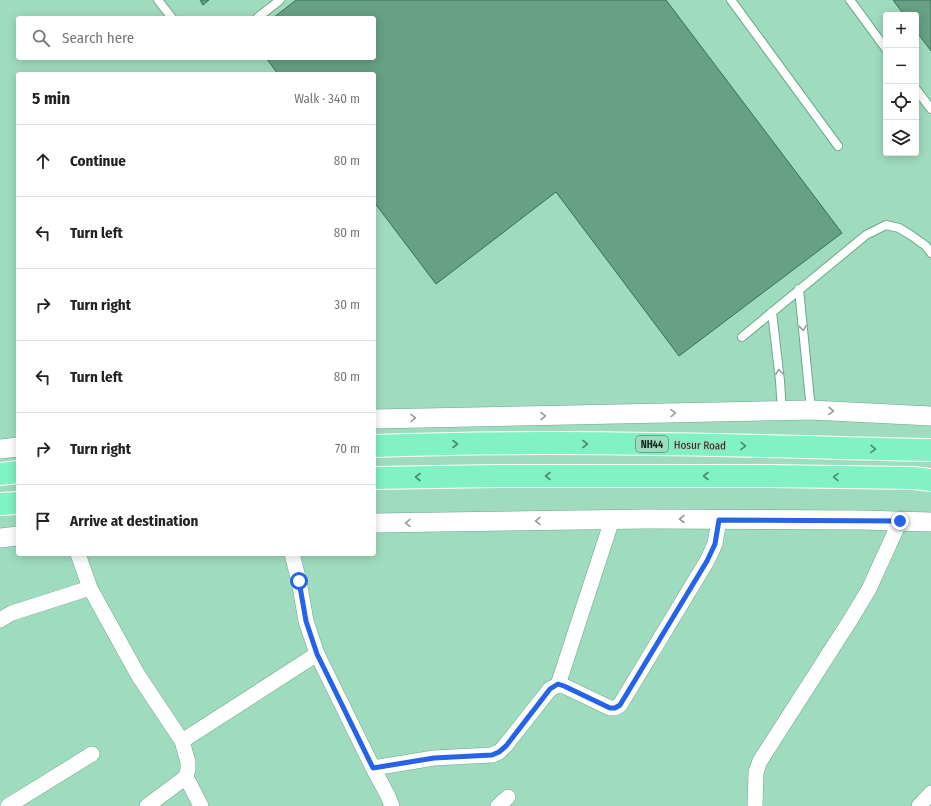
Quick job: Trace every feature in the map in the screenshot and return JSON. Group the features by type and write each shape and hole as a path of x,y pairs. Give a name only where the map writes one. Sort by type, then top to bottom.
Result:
{"highway":[{"name":"Hosur Road","path":"376,446 445,444 615,444 931,450"},
{"path":"0,474 16,472"},
{"path":"376,478 498,476 767,476 914,478 931,480"},
{"path":"0,504 16,502"}],"street":[{"path":"376,419 811,410 931,416"},
{"path":"0,449 16,447"},
{"path":"373,768 434,758 492,755 499,752 506,746 550,689 558,684 612,520"},
{"path":"376,523 612,520 931,522"},
{"path":"558,684 610,708 615,708 620,705 707,561 715,544 719,520"},
{"path":"755,806 756,772 760,761 847,626 869,589 900,521"},
{"path":"0,538 16,536"},
{"path":"79,556 90,588 138,675 182,741 188,762 186,777 147,806"},
{"path":"293,556 299,581 306,621 317,654 392,806"},
{"path":"0,620 12,613 90,588"},
{"path":"182,741 317,654"},
{"path":"0,796 7,806 92,754"},
{"path":"186,777 201,806"},
{"path":"919,806 931,793"}],"lane":[{"path":"158,0 170,16"},
{"path":"260,16 280,0"},
{"path":"731,0 838,146"},
{"path":"850,0 885,48"},
{"path":"919,93 931,109"},
{"path":"742,337 866,235 886,225 899,228 912,236 926,246 931,253"},
{"path":"799,289 811,410"},
{"path":"772,312 782,411"}],"building":[{"path":"200,0 209,0 203,5"},
{"path":"296,0 666,0 842,233 679,356 556,192 436,284 376,205 376,72 276,72 268,60 376,60 376,16 276,16"},
{"path":"893,0 931,0 931,51 919,35 919,12 902,12"}],"route":[{"path":"299,581 306,621 317,654 373,768 434,758 492,755 499,752 506,746 550,689 558,684 610,708 615,708 620,705 712,553 719,520 900,521"}]}
